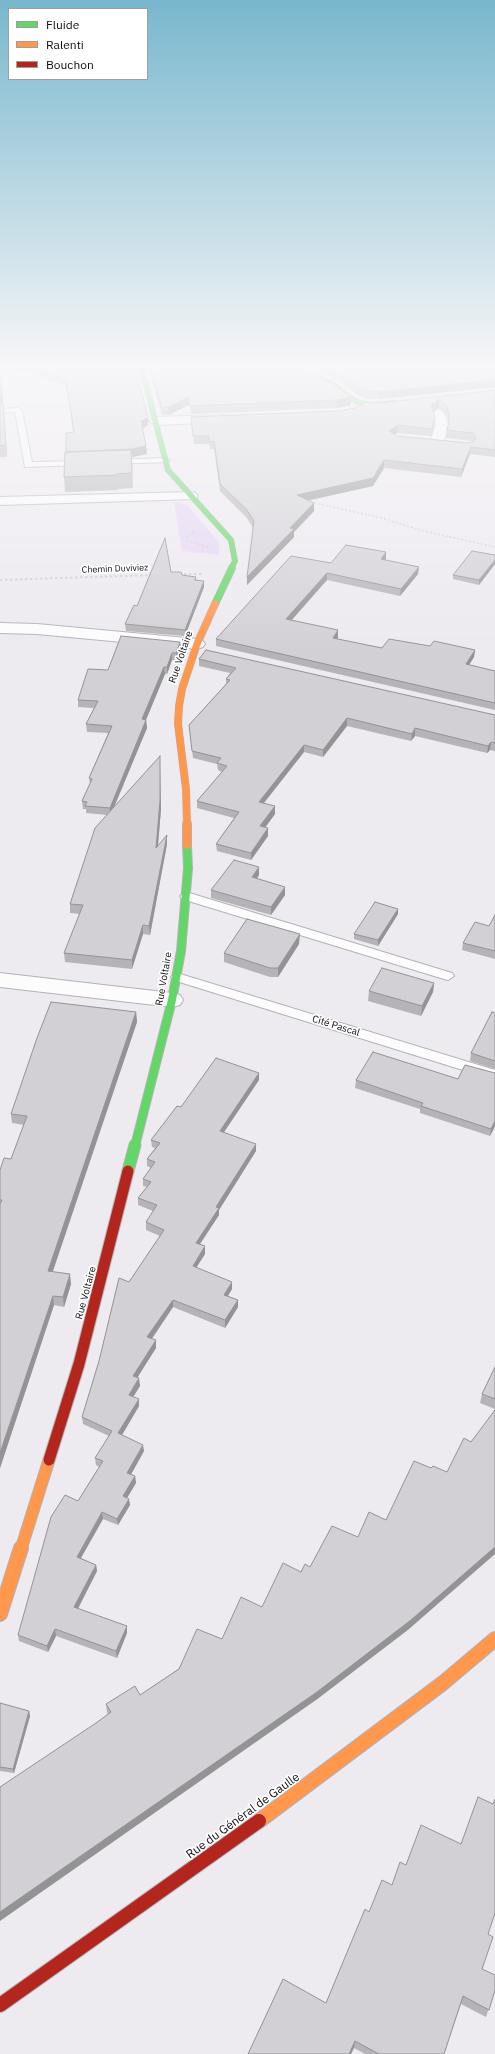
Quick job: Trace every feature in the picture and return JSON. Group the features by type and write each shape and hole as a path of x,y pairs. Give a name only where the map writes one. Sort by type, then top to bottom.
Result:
{"street":[{"name":"Rue Voltaire","path":"0,1614 79,1364 177,977 188,868 186,789 177,715 182,689 196,646 231,573 235,561 231,540 172,475 166,462"},
{"path":"0,501 191,496"},
{"path":"0,628 37,629 196,646 213,652"},
{"path":"0,980 172,1000"},
{"name":"Rue du Général de Gaulle","path":"0,2005 272,1812 436,1688 495,1639"}],"lane":[{"path":"28,462 28,464 89,462"},
{"path":"104,462 108,462"},
{"path":"186,896 448,976"},
{"name":"Cité Pascal","path":"177,977 495,1075"}],"path":[{"path":"308,501 382,518 423,531 495,547"},
{"path":"175,575 231,573"},
{"name":"Chemin Duviviez","path":"0,580 159,575"}],"shaded area":[{"path":"174,502 187,505 219,542 219,555 182,551"}],"building":[{"path":"65,462 132,462 132,473 64,477"},
{"path":"217,462 383,462 373,478 297,495 314,503 290,528 294,529 247,577 254,521 247,510 220,484"},
{"path":"400,462 465,462 462,469"},
{"path":"165,538 171,572 181,572 182,575 196,577 195,580 204,581 185,630 125,624 134,605 137,606"},
{"path":"346,545 386,552 381,559 419,567 401,589 327,573 286,619 338,630 333,638 382,648 389,639 430,646 434,641 475,650 466,664 495,671 495,703 216,639 291,556 331,563"},
{"path":"472,551 495,555 495,560 479,580 453,575"},
{"path":"121,636 180,642 176,653 172,653 167,667 164,667 142,719 146,720 110,808 85,806 87,802 82,801 92,779 89,778 112,726 86,724 98,701 78,700 88,669 108,670"},
{"path":"206,650 495,715 495,743 491,742 488,746 415,728 412,734 347,718 323,750 304,745 259,802 275,806 260,826 268,828 251,853 216,844 239,812 197,801 227,766 217,763 221,758 192,751 189,725 230,680 226,679 236,668 199,659"},
{"path":"160,756 160,801 156,848 167,835 149,926 143,925 132,960 64,953 83,905 70,904 95,828"},
{"path":"234,860 259,867 252,877 285,887 271,907 211,890"},
{"path":"375,902 398,909 378,940 354,934"},
{"path":"495,915 495,951 463,943 475,922 489,926"},
{"path":"247,919 300,934 278,968 270,968 224,953"},
{"path":"382,968 434,983 422,1006 369,991"},
{"path":"51,1002 136,1012 48,1271 70,1274 63,1297 53,1296 0,1453 0,1204 2,1200 0,1200 0,1170 4,1158 11,1159 27,1116 11,1114"},
{"path":"492,1012 495,1013 495,1061 471,1053"},
{"path":"373,1052 458,1079 465,1065 495,1073 495,1121 491,1129 421,1106 423,1103 356,1080"},
{"path":"216,1058 259,1073 220,1131 256,1144 216,1207 219,1208 196,1243 205,1246 193,1266 232,1282 224,1295 238,1300 225,1320 173,1300 147,1337 156,1340 133,1376 139,1378 129,1395 139,1399 118,1433 143,1445 127,1473 135,1476 123,1496 129,1499 117,1519 102,1512 77,1557 96,1565 74,1607 127,1626 116,1651 55,1629 47,1646 18,1635 51,1517 65,1495 78,1501 103,1461 95,1458 112,1431 82,1417 99,1361 119,1278 129,1282 164,1230 146,1222 157,1205 138,1198 151,1182 143,1179 155,1162 147,1159 160,1143 151,1140 177,1106 181,1107"},
{"path":"495,1367 495,1399 482,1394"},
{"path":"495,1410 495,1547 411,1620 317,1692 0,1912 0,1787 111,1712 106,1704 135,1686 140,1695 179,1669 197,1629 222,1639 241,1597 262,1607 283,1563 301,1572 305,1564 310,1567 332,1526 358,1537 369,1512 386,1520 414,1461 431,1468 433,1466 447,1472 464,1438 471,1442"},
{"path":"0,1703 29,1711 13,1769 0,1767"},
{"path":"478,1797 493,1804 495,1799 495,1913 488,1934 493,1937 482,1969 495,1975 495,1990 489,2010 463,1996 444,2054 379,2054 355,2041 349,2054 248,2054 283,1979 326,2003 365,1909 369,1912 382,1880 392,1885 400,1862 406,1865 421,1825 461,1844"}],"traffic: fast":[{"path":"166,462 168,470 231,540 235,561 215,604"},
{"path":"128,1171 172,1000 181,951 188,868 187,845"}],"traffic: slow":[{"path":"187,845 186,789 178,724 179,706 182,689 197,644 215,604"},
{"path":"0,1614 49,1460"},
{"path":"259,1821 443,1683 495,1639"}],"traffic: jam":[{"path":"49,1460 79,1364 128,1171"},
{"path":"0,2005 259,1821"}]}
